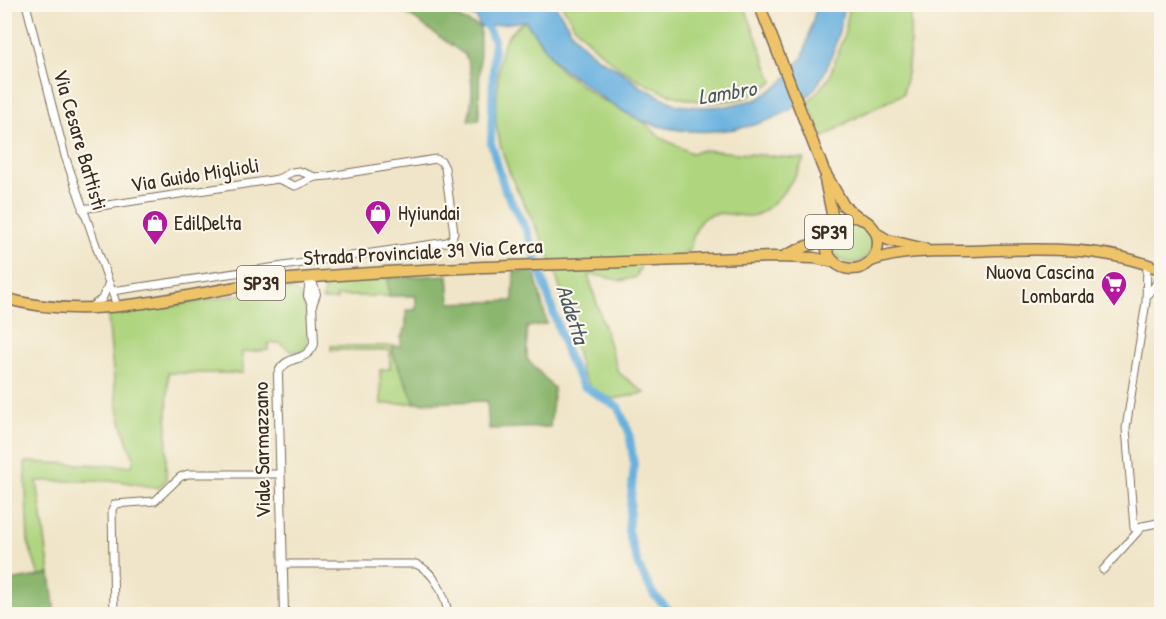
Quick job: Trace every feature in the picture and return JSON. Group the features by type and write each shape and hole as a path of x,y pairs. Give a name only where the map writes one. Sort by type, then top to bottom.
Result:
{"main road":[{"path":"759,4 824,171 844,206 861,219"},
{"path":"824,171 832,214 830,230"},
{"name":"Strada Provinciale 39 Via Cerca","path":"774,257 807,247 844,218 861,219 876,233 888,240 943,251"},
{"name":"SP39","path":"830,230 827,251 834,262"},
{"name":"SP39","path":"871,261 878,247 876,233"},
{"name":"Strada Provinciale 39 Via Cerca","path":"4,297 48,307 89,309 279,279 365,272 774,257 814,258 834,262 849,269 865,266 871,261 890,255 943,251 1074,250 1107,254 1161,270"}],"street":[{"name":"Via Cesare Battisti","path":"26,4 65,156 117,306"},
{"name":"Via Guido Miglioli","path":"112,291 447,242 454,234 445,168 442,162 436,159 315,177 295,186 278,179"},
{"name":"Via Guido Miglioli","path":"82,209 278,179 299,171 315,177"},
{"path":"1147,265 1146,302 1126,428 1134,528 1161,522"},
{"path":"1146,302 1161,275"},
{"name":"Viale Sarmazzano","path":"284,615 278,374 281,365 288,360 304,357 312,349 314,334 312,305 316,294 310,277"},
{"path":"89,309 102,299 108,282"},
{"path":"114,615 112,509 115,504 155,501 180,477 188,474 280,474"},
{"path":"1103,570 1143,526"},
{"path":"282,564 416,564 426,569 437,583 448,615"}],"green space":[{"path":"395,5 429,5 480,27 479,120 468,121 472,88 465,55"},
{"path":"562,5 744,5 773,82 741,99 718,102 673,95 632,76 613,62 576,28"},
{"path":"850,5 909,5 909,61 903,94 851,120 823,138 808,103 829,78 844,36"},
{"path":"525,21 559,69 597,97 645,123 661,138 691,153 704,150 804,159 790,183 764,211 746,216 709,215 703,219 695,231 690,250 679,256 644,258 636,277 621,281 588,275 618,372 645,393 613,399 593,391 582,374 553,266 503,155 496,120 499,61 506,39"},
{"path":"852,223 860,224 866,229 871,235 871,251 866,257 860,262 852,263 844,262 838,257 833,251 832,243 833,235 838,229 844,224"},
{"path":"534,271 547,324 527,327 527,359 554,388 550,427 489,429 487,401 415,403 393,354 393,346 401,346 401,338 406,327 406,310 416,310 416,296 389,296 388,278 448,275 450,303 513,301 514,272"},
{"path":"388,278 389,296 337,296 337,300 322,300 325,287 331,281"},
{"path":"281,288 296,291 304,303 309,329 303,350 292,352 280,343 268,343 268,350 242,352 243,373 168,373 166,479 159,488 119,481 37,481 50,574 39,576 28,542 25,462 132,466 134,458 118,407 108,316"},
{"path":"331,346 393,346 393,354 415,403 381,404 380,370 390,369 390,350 331,350"},
{"path":"50,574 55,614 5,614 5,582"}],"water":[{"path":"436,5 555,5 575,37 596,57 621,71 640,86 677,105 700,107 727,106 758,99 781,84 803,57 817,5 844,5 832,54 822,78 807,97 774,118 754,125 714,131 694,131 655,125 603,99 561,68 525,21 480,27 476,17"}],"waterway":[{"name":"Addetta","path":"469,4 475,7 494,40 491,143 505,190 527,231 568,357 583,386 618,407 629,432 634,465 628,531 638,565 653,594 673,614"}],"place":[{"name":"Hyiundai","path":"378,236"},
{"name":"EdilDelta","path":"155,246"},
{"name":"Nuova Cascina Lombarda","path":"1114,307"}],"water label":[{"name":"Lambro","path":"727,92"}]}
